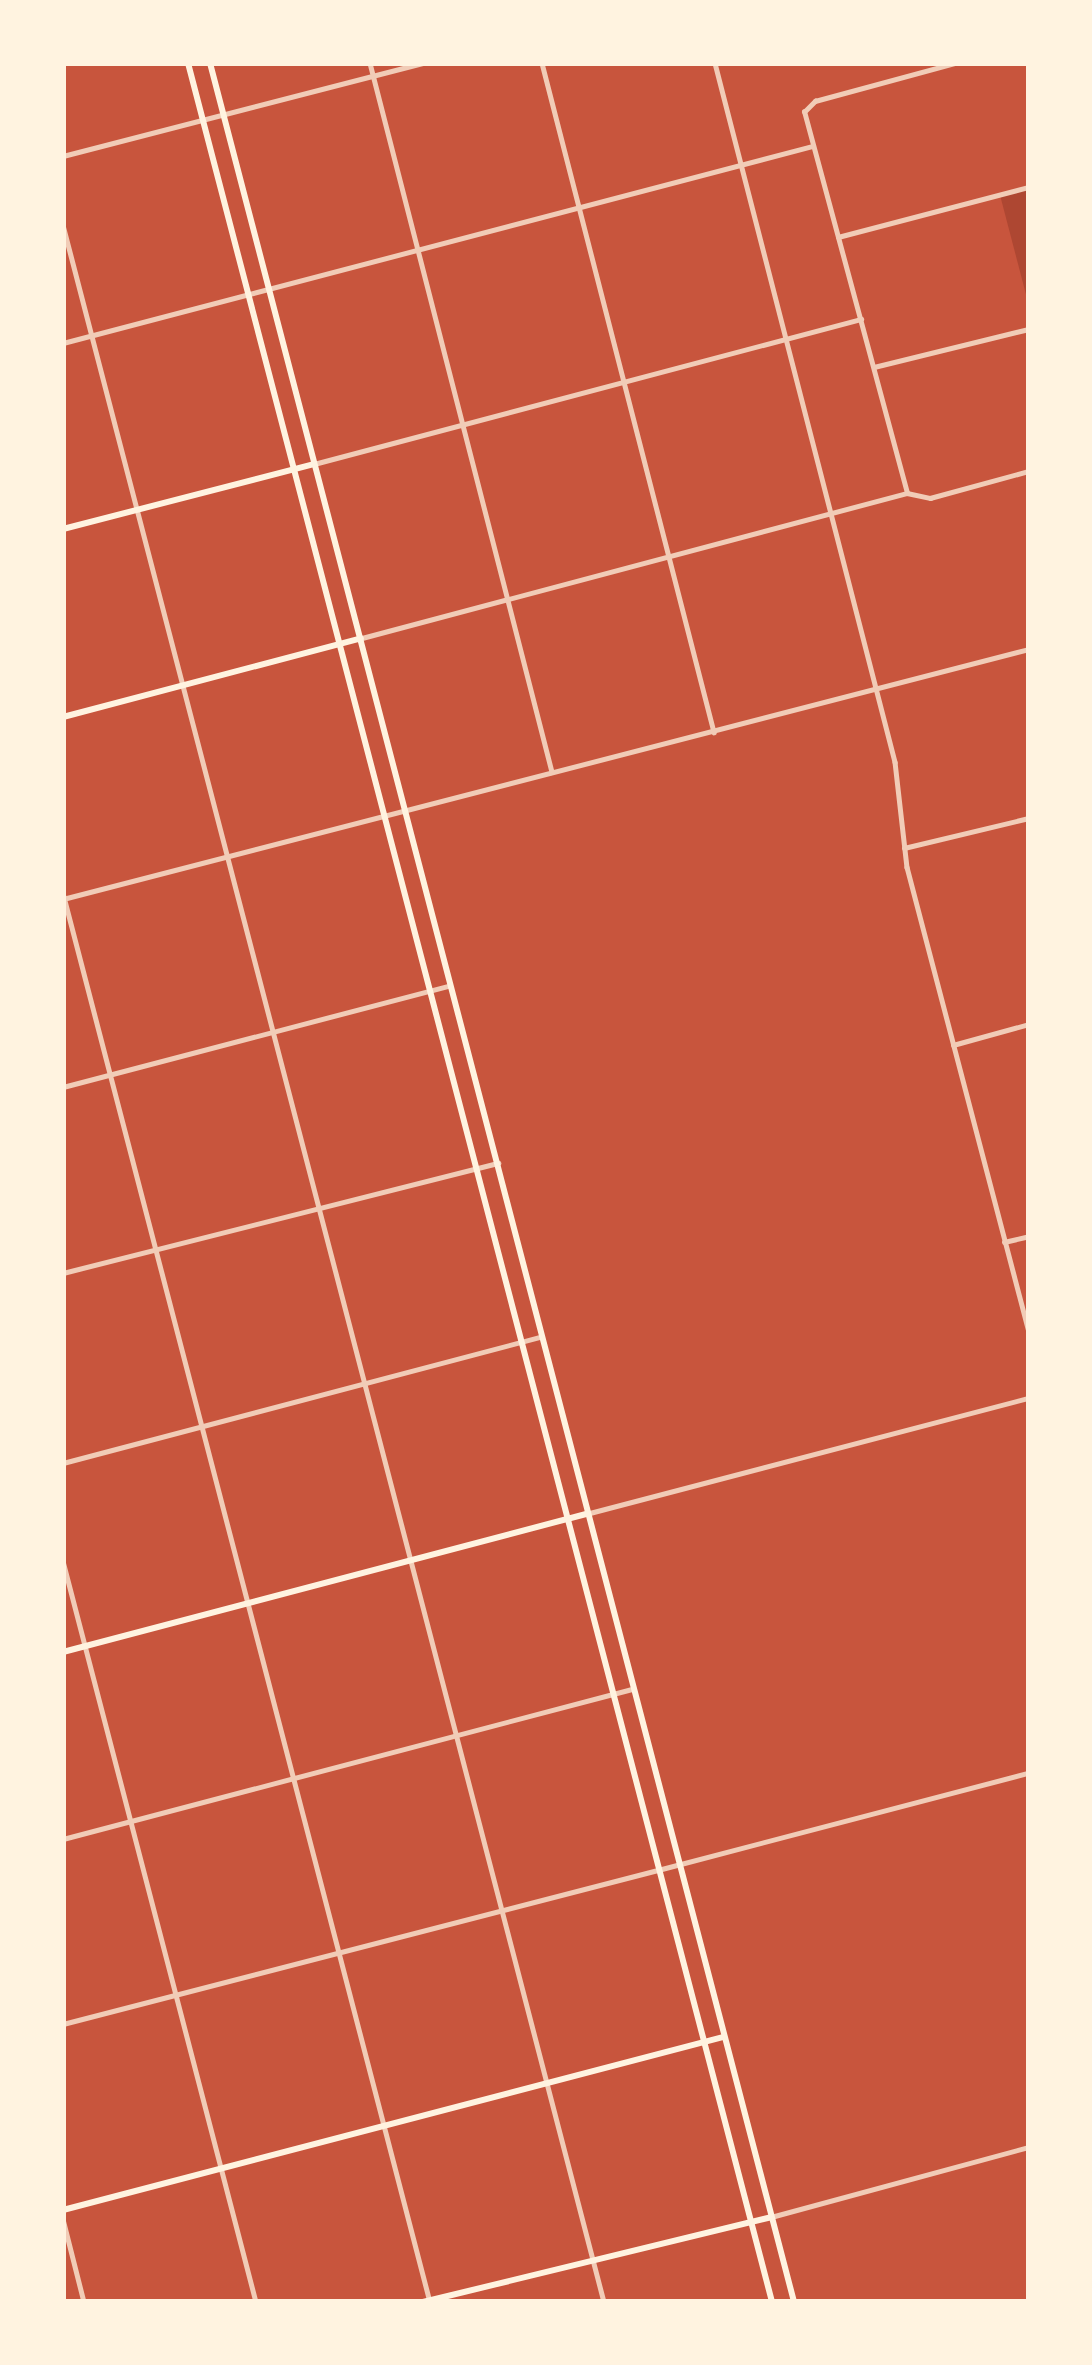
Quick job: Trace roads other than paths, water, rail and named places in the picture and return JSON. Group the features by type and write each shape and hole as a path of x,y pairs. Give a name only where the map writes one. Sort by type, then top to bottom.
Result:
{"main road":[{"path":"188,63 772,2302"},
{"path":"210,63 794,2302"},
{"path":"63,529 314,464"},
{"path":"63,717 361,638"},
{"path":"63,1652 586,1514"},
{"path":"63,2215 723,2037"},
{"path":"427,2301 748,2219 771,2218"}],"street":[{"path":"370,63 553,775"},
{"path":"63,156 422,63"},
{"path":"542,63 714,732"},
{"path":"715,63 895,762 904,848 1029,1332"},
{"path":"908,493 804,112 815,101 955,63"},
{"path":"63,343 813,146"},
{"path":"838,237 1029,187"},
{"path":"63,225 604,2302"},
{"path":"314,464 861,319"},
{"path":"874,367 1029,329"},
{"path":"361,638 908,493 930,498 1029,471"},
{"path":"427,2301 64,897 1029,649"},
{"path":"904,848 1029,818"},
{"path":"63,1087 449,986"},
{"path":"953,1045 1029,1024"},
{"path":"63,1273 498,1163"},
{"path":"1004,1242 1029,1236"},
{"path":"63,1463 542,1337"},
{"path":"586,1514 1029,1398"},
{"path":"63,1561 256,2302"},
{"path":"63,1839 632,1688"},
{"path":"63,2024 1029,1773"},
{"path":"771,2218 1029,2147"},
{"path":"63,2215 84,2302"}]}
